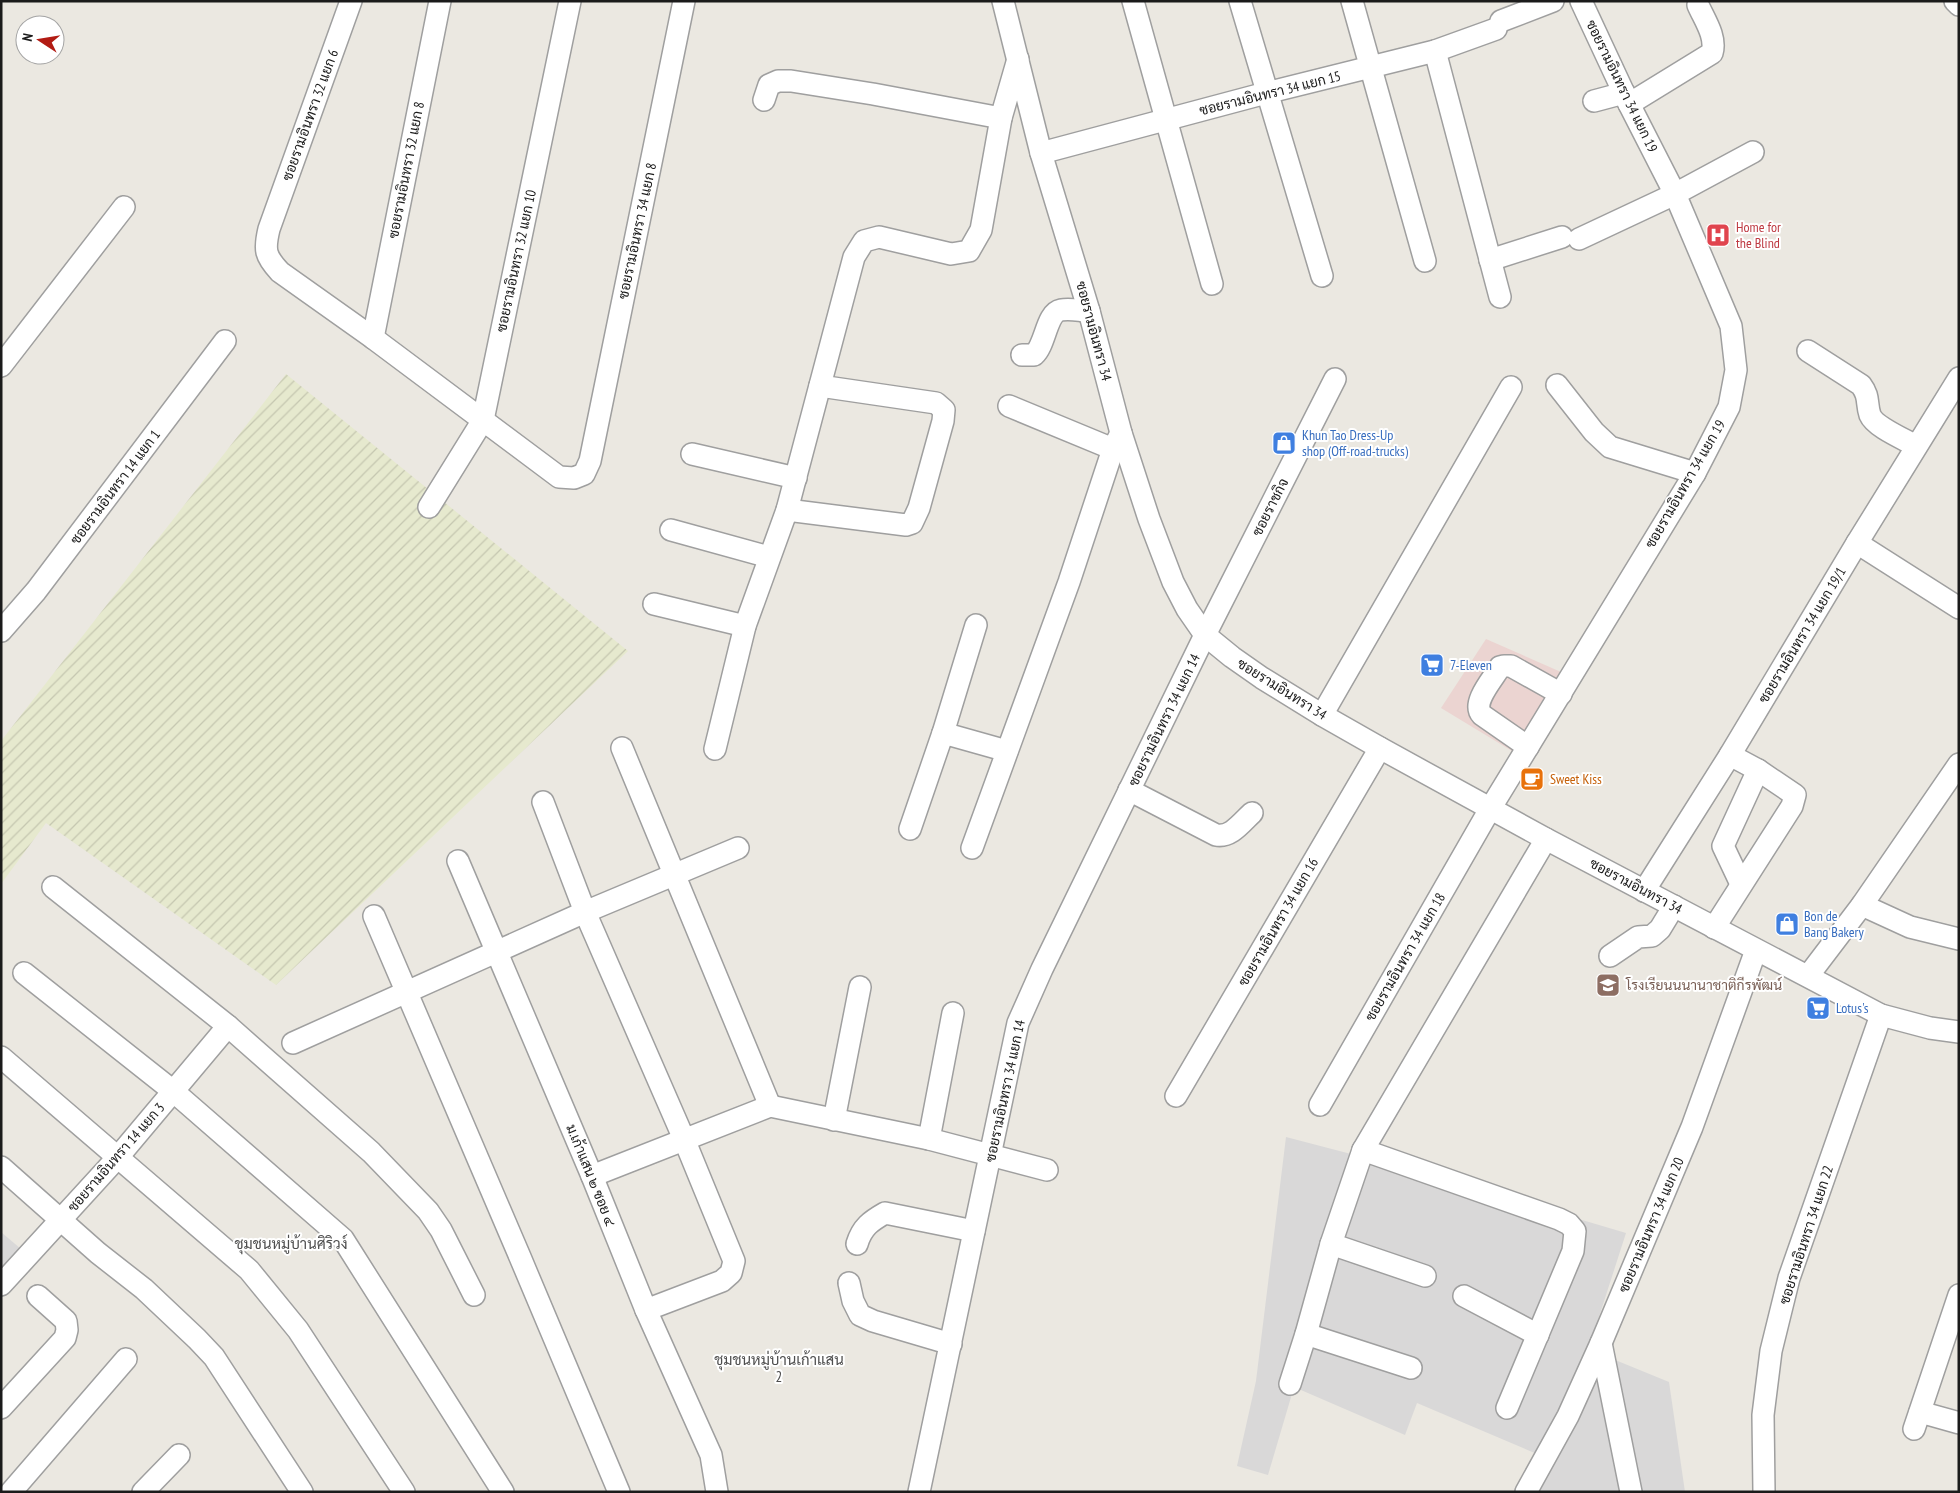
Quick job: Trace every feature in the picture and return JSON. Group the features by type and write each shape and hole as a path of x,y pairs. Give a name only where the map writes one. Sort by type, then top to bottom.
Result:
{"street":[{"name":"ซอยรามอินทรา 32 แยก 6","path":"351,1 268,229 265,246 269,260 280,272 373,338 559,477 574,478 584,474 590,461"},
{"name":"ซอยรามอินทรา 32 แยก 8","path":"373,338 440,1"},
{"name":"ซอยรามอินทรา 32 แยก 10","path":"430,507 483,420 570,1"},
{"name":"ซอยรามอินทรา 34 แยก 8","path":"590,461 684,1"},
{"name":"ซอยรามอินทรา 34","path":"1003,1 1041,152 1089,311 1117,441 1173,582 1187,609 1206,635 1232,657 1322,715 1546,840 1881,1015 1930,1028 1959,1032"},
{"path":"1133,1 1212,284"},
{"path":"1240,1 1322,276"},
{"path":"1352,1 1425,261"},
{"name":"ซอยรามอินทรา 34 แยก 15","path":"1041,152 1435,51 1553,1"},
{"name":"ซอยรามอินทรา 34 แยก 19","path":"1490,809 1695,473 1729,407 1736,370 1732,326 1676,194 1627,99 1581,1"},
{"path":"1955,1 1959,5"},
{"path":"1594,101 1627,99 1712,52 1714,46 1712,37 1698,5"},
{"path":"1435,51 1500,297"},
{"path":"715,749 745,626 787,510 854,258 864,241 878,237 952,254 969,251 980,230 1001,118 1018,59"},
{"path":"764,100 769,85 778,80 873,94 1001,118"},
{"path":"1490,260 1570,238 1676,194 1753,152"},
{"path":"1,366 124,207"},
{"path":"1022,355 1034,355 1041,349 1053,315 1060,310 1089,311"},
{"name":"ซอยรามอินทรา 14 แยก 1","path":"1,631 42,584 225,341"},
{"path":"1808,351 1861,385 1866,392 1872,419 1916,446"},
{"name":"ซอยรามอินทรา 34 แยก 19/1","path":"1644,891 1730,755 1856,543 1959,378"},
{"name":"ซอยราชกิจ","path":"1206,635 1335,379"},
{"path":"1557,385 1594,432 1610,447 1695,473"},
{"path":"787,510 906,525 912,523 919,508 943,421 944,410 936,403 820,386"},
{"path":"1322,715 1511,387"},
{"path":"972,848 1069,582 1117,441 1009,406"},
{"path":"692,454 796,478"},
{"path":"671,530 769,557"},
{"path":"1856,543 1959,608"},
{"path":"654,604 745,626"},
{"path":"910,829 943,733 976,625"},
{"name":"ซอยรามอินทรา 34 แยก 14","path":"918,1492 1018,1023 1042,968 1206,635"},
{"path":"1528,747 1482,715 1478,710 1479,701 1500,667 1511,666 1561,694"},
{"path":"943,733 1007,751"},
{"path":"622,748 770,1106"},
{"name":"ซอยรามอินทรา 34 แยก 16","path":"1176,1096 1380,748"},
{"path":"1714,928 1792,806 1795,798 1795,795 1758,770 1730,755"},
{"path":"1808,976 1862,905 1959,764"},
{"path":"1741,884 1723,846 1758,770"},
{"path":"1129,790 1216,835 1228,835 1252,813"},
{"path":"543,802 585,912 684,1139 734,1261 731,1273 722,1281 646,1310"},
{"name":"ซอยรามอินทรา 34 แยก 18","path":"1320,1106 1490,809"},
{"path":"1290,1384 1331,1244 1363,1150 1546,840"},
{"path":"293,1043 585,912 738,848"},
{"name":"ม.เก้าแสน ๒ ซอย ๔","path":"458,861 592,1176 646,1310 711,1455 717,1492"},
{"path":"54,887 228,1026 371,1152 428,1210 441,1230 474,1295"},
{"path":"1862,905 1910,927 1959,939"},
{"path":"1610,956 1638,937 1652,936 1660,929 1674,906"},
{"path":"374,916 618,1492"},
{"name":"ซอยรามอินทรา 34 แยก 20","path":"1526,1492 1568,1416 1601,1343 1692,1127 1756,950"},
{"path":"24,973 173,1091 344,1239 503,1492"},
{"path":"834,1120 860,988"},
{"path":"929,1139 953,1013"},
{"name":"ซอยรามอินทรา 34 แยก 22","path":"1764,1492 1763,1416 1772,1351 1786,1287 1881,1015"},
{"name":"ซอยรามอินทรา 14 แยก 3","path":"1,1285 118,1157 228,1026"},
{"path":"1,1058 249,1270 298,1330 404,1492"},
{"path":"592,1176 770,1106 929,1139 1048,1170"},
{"path":"1363,1150 1559,1219 1569,1224 1575,1231 1573,1251 1507,1408"},
{"path":"1,1168 98,1253 144,1289 197,1339 214,1358 302,1492"},
{"path":"857,1244 861,1232 875,1219 886,1214 974,1231"},
{"path":"1331,1244 1425,1276"},
{"path":"849,1283 853,1301 860,1315 873,1321 951,1344"},
{"path":"1959,1295 1917,1421 1959,1423"},
{"path":"1,1408 65,1338 66,1322 38,1296"},
{"path":"1464,1296 1538,1335"},
{"path":"1306,1334 1411,1368"},
{"path":"1601,1343 1631,1492"},
{"path":"11,1492 126,1358"},
{"path":"143,1492 179,1455"}],"shaded area":[{"path":"1486,639 1561,672 1512,751 1441,708"},
{"path":"1524,854 1540,865 1375,1154 1454,1182 1626,1233 1587,1354 1537,1454 1417,1403 1405,1435 1294,1387 1268,1475 1237,1466 1256,1381 1286,1137 1351,1154"},
{"path":"1,1232 21,1249 1,1270"},
{"path":"1603,1355 1669,1382 1685,1492 1535,1492"}],"green space":[{"path":"286,374 628,651 276,985 46,823 1,884 1,741"}],"place":[{"name":"Home for the Blind","path":"1718,235"},
{"name":"Khun Tao Dress-Up shop (Off-road-trucks)","path":"1284,443"},
{"name":"7-Eleven","path":"1432,665"},
{"name":"Sweet Kiss","path":"1532,779"},
{"name":"Bon de Bang Bakery","path":"1787,924"},
{"name":"โรงเรียนนนานาชาติกีรพัฒน์","path":"1608,985"},
{"name":"Lotus's","path":"1818,1008"}],"district":[{"name":"ชุมชนหมู่บ้านศิริวง์","path":"291,1244"},
{"name":"ชุมชนหมู่บ้านเก้าแสน 2","path":"779,1368"}]}
